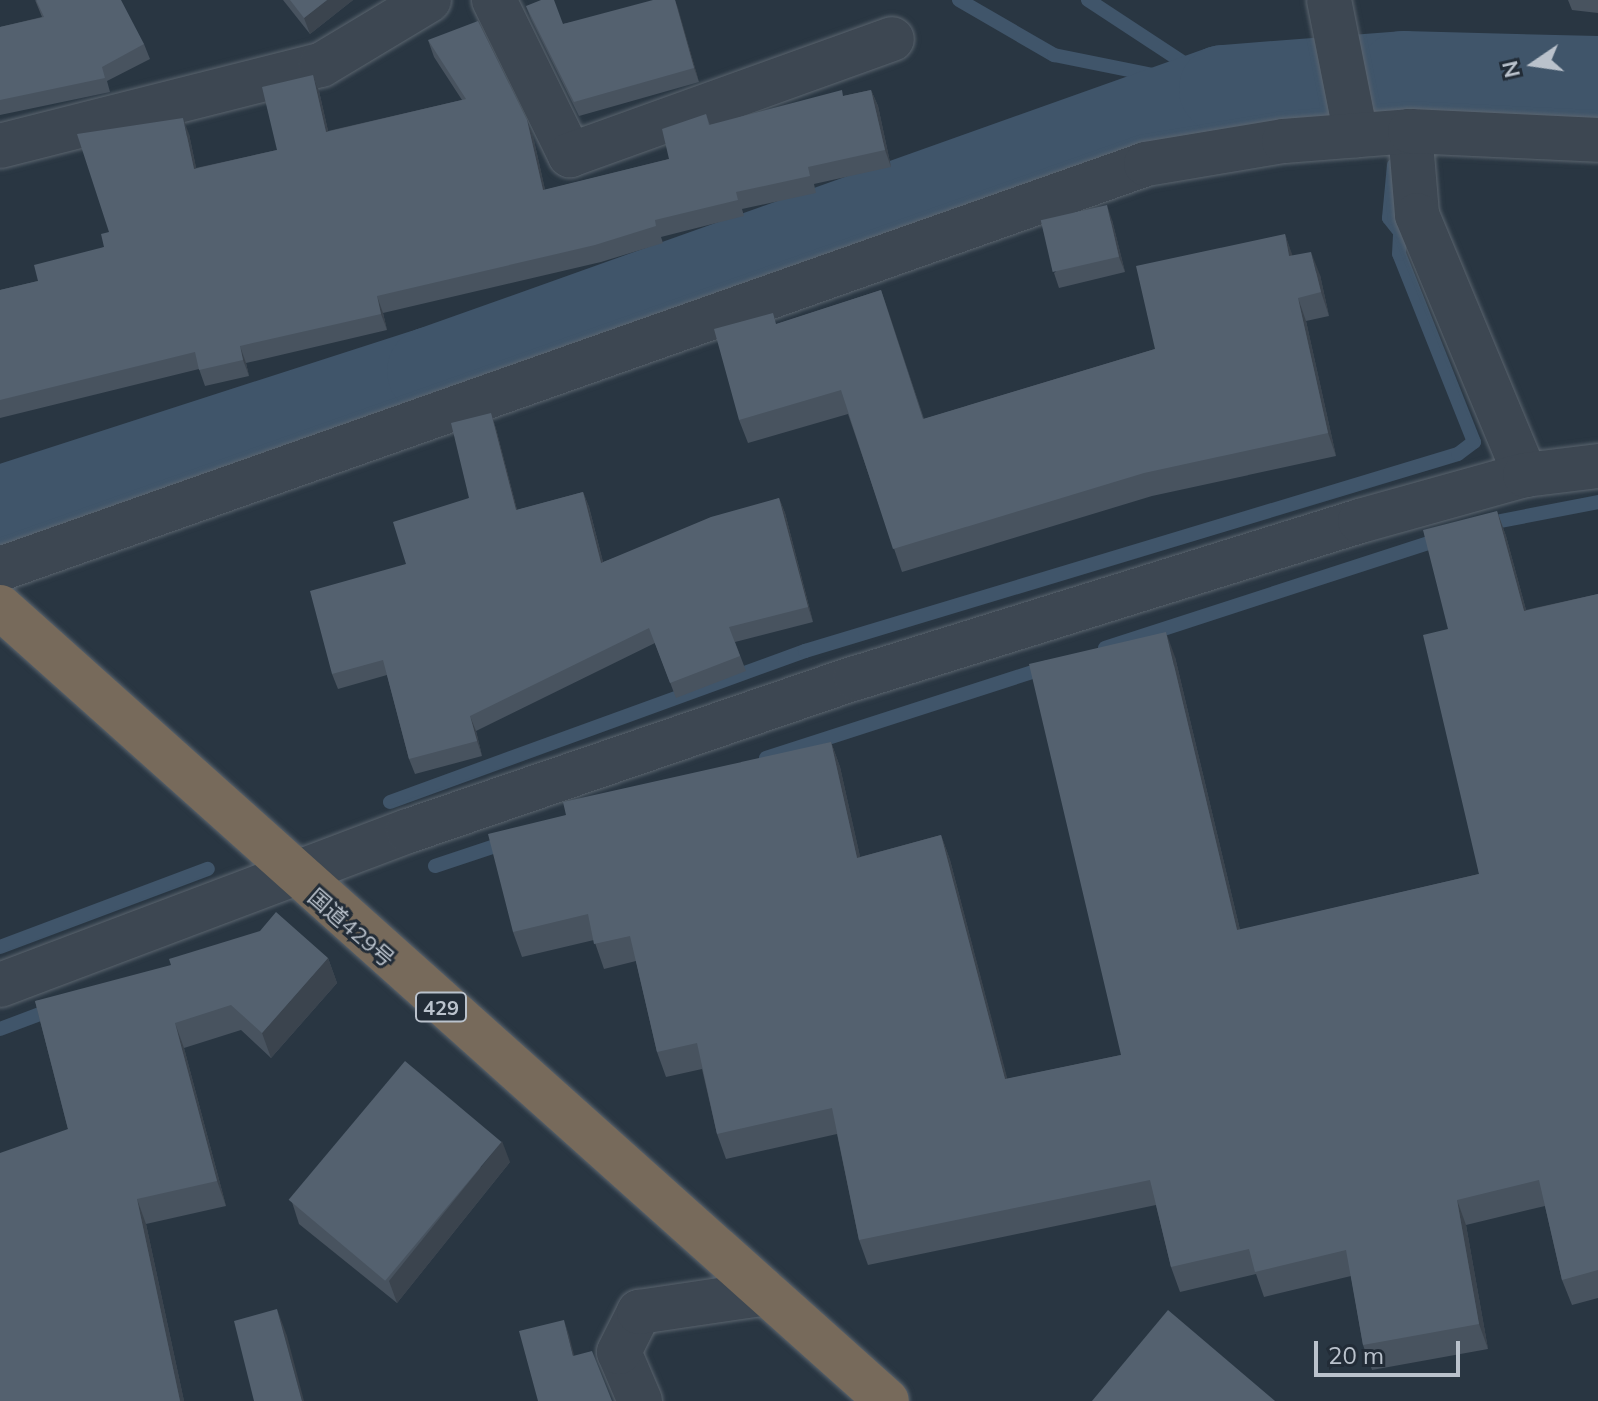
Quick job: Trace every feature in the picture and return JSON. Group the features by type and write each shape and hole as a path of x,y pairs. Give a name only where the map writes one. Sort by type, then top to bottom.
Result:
{"highway":[{"name":"国道429号","path":"0,607 291,875 887,1401"}],"street":[{"path":"0,146 321,65 429,0"},
{"path":"494,0 570,155 892,39"},
{"path":"1329,6 1525,475"},
{"path":"0,569 1146,164 1380,130 1598,140"},
{"path":"0,985 291,875 856,678 1360,521 1525,475 1598,466"},
{"path":"640,1401 619,1352 639,1312 767,1293"}],"building":[{"path":"36,0 121,0 144,44 102,67 105,78 0,100 0,27 44,17"},
{"path":"290,0 327,0 304,18"},
{"path":"541,0 554,0 563,24 653,0 675,0 694,68 574,102 526,6"},
{"path":"478,21 527,120 543,190 669,159 662,129 706,114 709,125 842,90 843,96 871,90 885,150 808,167 810,176 736,192 738,200 655,220 656,226 595,245 377,296 381,314 240,346 243,360 199,370 195,352 0,400 0,290 38,281 34,265 104,247 101,234 109,232 77,134 183,118 194,169 277,150 262,87 313,75 326,132 466,99 428,40"},
{"path":"1107,205 1119,257 1053,272 1041,220"},
{"path":"1285,234 1289,256 1311,252 1321,292 1298,298 1328,433 1144,473 893,549 841,390 739,420 714,329 773,313 776,324 881,290 923,419 1155,349 1136,266"},
{"path":"491,413 516,510 583,492 601,563 711,517 779,498 808,607 729,627 740,656 670,683 649,628 470,716 477,741 409,759 383,660 332,674 310,591 406,564 393,522 469,498 451,423"},
{"path":"1497,511 1524,611 1598,594 1598,1270 1562,1280 1539,1180 1457,1200 1479,1324 1363,1345 1346,1250 1255,1272 1249,1249 1171,1267 1150,1180 859,1240 832,1108 717,1134 697,1043 657,1052 630,936 594,944 588,914 513,932 488,834 566,815 563,802 831,742 857,858 941,835 1005,1079 1121,1055 1029,664 1166,632 1237,930 1479,874 1423,635 1448,629 1423,530"},
{"path":"276,912 328,958 262,1033 231,1005 175,1023 217,1181 137,1199 180,1401 0,1401 0,1153 68,1129 35,1001 171,965 169,959 260,931"},
{"path":"405,1061 502,1142 385,1281 289,1200"},
{"path":"277,1309 302,1401 254,1401 234,1321"},
{"path":"1168,1310 1275,1401 1092,1401"},
{"path":"564,1320 573,1356 592,1351 612,1401 538,1401 519,1331"}],"waterway":[{"path":"959,0 1054,55 1223,89"},
{"path":"1088,0 1216,84"},
{"path":"1398,128 1403,75"},
{"path":"0,510 431,371 1223,89 1403,75 1598,80"},
{"path":"390,802 805,651 1458,454 1474,442 1399,254 1400,232 1389,218 1394,165"},
{"path":"1485,524 1598,502"},
{"path":"1105,648 1443,538"},
{"path":"766,758 1047,667"},
{"path":"435,866 507,842"},
{"path":"0,947 208,869"},
{"path":"0,1029 56,1008"}]}
